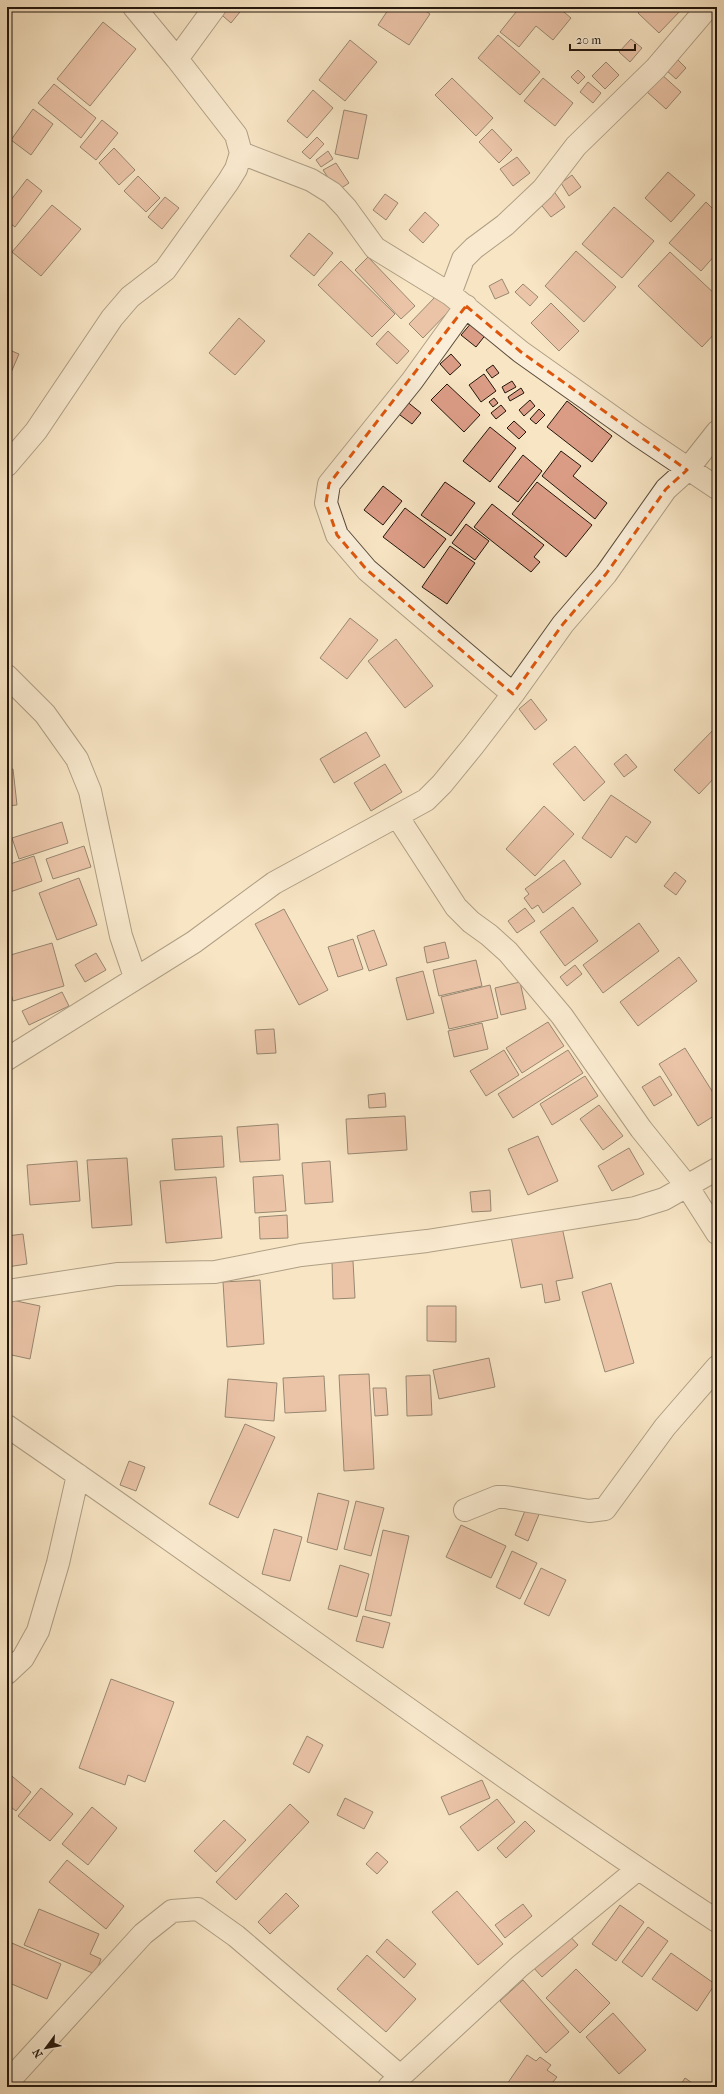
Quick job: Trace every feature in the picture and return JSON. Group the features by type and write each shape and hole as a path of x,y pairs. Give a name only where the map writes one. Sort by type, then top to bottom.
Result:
{"street":[{"path":"7,465 36,431 112,318 130,297 165,270 228,182 236,169 241,153 236,135 177,59 134,7"},
{"path":"177,59 215,7"},
{"path":"513,694 367,570 337,535 326,503 329,484 412,381 458,300 463,259 505,225 543,189 576,146 656,68 708,7"},
{"path":"241,153 311,180 332,193 346,208 375,248 458,300 521,352 687,470 717,488"},
{"path":"7,1059 194,942 274,883 426,800 442,784 513,694 563,624 606,574 666,489 687,470 717,432"},
{"path":"7,676 45,714 77,759 90,791 121,936 136,977"},
{"path":"397,816 456,907 471,922 490,934 508,952 562,1016 641,1129 687,1186 717,1232"},
{"path":"7,1291 117,1274 215,1272 300,1255 427,1241 635,1208 664,1199 717,1169"},
{"path":"465,1510 497,1497 505,1497 589,1511 605,1509 665,1427 717,1367"},
{"path":"7,1426 373,1686 638,1869 717,1921"},
{"path":"7,1673 23,1658 38,1631 58,1563 78,1475"},
{"path":"7,2083 143,1934 172,1911 198,1909 236,1936 395,2081 520,1966 638,1869"}],"highlighted area":[{"path":"466,306 521,352 687,470 666,489 606,574 563,624 513,694 367,570 337,535 326,503 329,484"}],"building":[{"path":"219,7 244,7 231,23 216,10"},
{"path":"390,7 420,7 430,14 409,45 378,25"},
{"path":"520,7 558,7 571,18 553,40 536,26 519,47 500,32"},
{"path":"644,7 683,8 659,33 638,13"},
{"path":"103,22 136,49 90,106 57,79"},
{"path":"498,35 540,72 520,95 478,58"},
{"path":"631,39 642,48 630,62 619,52"},
{"path":"350,40 377,62 345,101 319,80"},
{"path":"676,58 686,68 676,79 666,70"},
{"path":"606,62 619,75 605,89 592,76"},
{"path":"578,70 585,77 578,84 571,77"},
{"path":"661,74 681,92 666,109 646,91"},
{"path":"452,78 493,118 476,136 435,95"},
{"path":"543,78 573,103 555,126 524,101"},
{"path":"588,82 601,93 593,103 580,92"},
{"path":"54,84 96,118 81,138 38,103"},
{"path":"313,90 333,108 307,138 287,121"},
{"path":"33,109 53,124 31,155 11,140"},
{"path":"344,110 367,115 358,159 335,154"},
{"path":"102,120 118,133 96,160 80,147"},
{"path":"492,129 512,150 499,163 479,142"},
{"path":"317,137 324,144 310,159 302,152"},
{"path":"114,148 135,170 119,185 99,163"},
{"path":"328,151 333,159 321,167 316,160"},
{"path":"517,157 530,173 513,186 500,169"},
{"path":"336,163 349,183 337,191 323,170"},
{"path":"668,172 695,195 671,222 645,198"},
{"path":"572,175 581,187 569,196 561,183"},
{"path":"138,176 160,198 146,212 124,191"},
{"path":"27,179 42,191 15,227 7,221 7,205"},
{"path":"553,190 565,207 551,217 538,201"},
{"path":"385,194 398,203 386,220 373,210"},
{"path":"165,197 179,208 162,229 148,217"},
{"path":"706,202 717,213 717,253 701,271 669,243"},
{"path":"52,205 81,229 41,276 12,252"},
{"path":"614,207 654,241 622,278 582,244"},
{"path":"425,212 439,225 423,243 409,230"},
{"path":"309,233 333,253 314,276 290,256"},
{"path":"576,251 616,287 584,322 545,286"},
{"path":"670,252 717,296 717,331 702,347 638,286"},
{"path":"368,257 415,306 401,319 355,270"},
{"path":"341,261 395,314 372,337 318,285"},
{"path":"502,279 509,293 495,299 489,286"},
{"path":"523,284 538,297 530,306 515,292"},
{"path":"437,295 451,309 423,338 409,324"},
{"path":"551,303 579,331 559,351 531,323"},
{"path":"239,318 265,341 235,375 209,353"},
{"path":"473,321 487,333 476,347 461,335"},
{"path":"388,331 409,351 397,364 376,344"},
{"path":"7,349 19,354 7,382"},
{"path":"451,354 461,365 450,375 440,364"},
{"path":"493,365 499,373 492,378 486,370"},
{"path":"484,374 496,391 481,402 469,385"},
{"path":"512,381 516,387 505,393 502,387"},
{"path":"447,384 480,415 464,432 431,400"},
{"path":"521,388 524,393 510,401 508,397"},
{"path":"494,398 498,403 493,407 489,402"},
{"path":"405,400 421,413 412,424 396,412"},
{"path":"530,400 535,406 524,416 519,410"},
{"path":"567,401 612,436 592,462 547,427"},
{"path":"501,405 506,411 496,419 491,413"},
{"path":"539,409 545,415 536,424 530,419"},
{"path":"514,421 526,432 519,439 507,428"},
{"path":"490,427 516,448 490,482 463,461"},
{"path":"561,451 581,466 573,476 607,503 595,519 542,476"},
{"path":"523,455 542,471 518,502 498,487"},
{"path":"445,482 475,503 451,536 421,515"},
{"path":"537,482 592,525 566,557 512,514"},
{"path":"383,486 402,501 383,525 364,510"},
{"path":"492,504 544,545 534,557 540,562 531,572 474,527"},
{"path":"405,508 446,539 424,568 383,537"},
{"path":"466,524 489,541 475,560 452,543"},
{"path":"450,546 475,563 447,604 422,587"},
{"path":"350,618 378,640 347,679 320,658"},
{"path":"396,639 433,686 405,708 368,661"},
{"path":"531,699 547,720 535,730 519,709"},
{"path":"717,726 717,775 699,794 674,770"},
{"path":"366,732 380,756 334,783 320,759"},
{"path":"575,746 605,782 584,801 553,764"},
{"path":"626,754 637,767 624,777 614,764"},
{"path":"385,764 402,792 371,811 354,783"},
{"path":"13,769 17,805 7,806 7,770"},
{"path":"611,795 651,822 636,843 626,836 611,858 582,838"},
{"path":"544,806 574,834 535,876 506,849"},
{"path":"62,822 68,843 19,859 12,838"},
{"path":"84,846 91,867 53,879 46,859"},
{"path":"34,856 42,881 7,893 7,865"},
{"path":"564,860 581,884 543,913 538,905 532,909 524,898 529,894 525,889"},
{"path":"675,872 686,881 676,895 664,886"},
{"path":"79,878 97,925 57,940 39,893"},
{"path":"573,907 598,941 565,966 540,932"},
{"path":"525,908 535,921 517,933 508,921"},
{"path":"284,909 328,990 299,1005 255,924"},
{"path":"639,923 659,951 603,993 583,965"},
{"path":"374,930 387,965 369,971 357,936"},
{"path":"353,939 363,969 338,977 328,947"},
{"path":"445,942 449,958 427,963 424,947"},
{"path":"52,943 64,986 13,1001 7,979 7,956"},
{"path":"96,953 106,970 85,982 75,965"},
{"path":"679,957 697,981 638,1026 620,1002"},
{"path":"476,960 482,986 439,996 433,970"},
{"path":"575,965 582,974 567,986 560,977"},
{"path":"423,971 434,1013 407,1020 396,978"},
{"path":"520,982 526,1009 501,1015 495,988"},
{"path":"490,985 498,1018 449,1029 441,997"},
{"path":"62,992 69,1006 29,1025 22,1011"},
{"path":"548,1022 564,1046 522,1073 506,1048"},
{"path":"482,1023 488,1049 454,1057 448,1031"},
{"path":"274,1029 276,1053 257,1054 255,1030"},
{"path":"685,1048 717,1099 717,1114 698,1126 659,1064"},
{"path":"504,1050 519,1075 486,1096 470,1071"},
{"path":"568,1050 583,1073 513,1118 498,1094"},
{"path":"585,1076 598,1096 552,1125 540,1104"},
{"path":"660,1076 672,1095 654,1106 642,1087"},
{"path":"385,1093 386,1107 369,1108 368,1095"},
{"path":"599,1105 623,1136 603,1150 580,1119"},
{"path":"405,1116 407,1150 348,1154 346,1119"},
{"path":"278,1124 280,1160 240,1162 237,1127"},
{"path":"222,1136 224,1167 175,1170 172,1139"},
{"path":"538,1136 558,1181 528,1195 508,1149"},
{"path":"629,1148 644,1174 612,1191 598,1166"},
{"path":"127,1158 132,1225 92,1228 87,1160"},
{"path":"77,1161 80,1201 30,1205 27,1165"},
{"path":"330,1161 333,1202 305,1204 302,1163"},
{"path":"283,1175 286,1211 255,1213 253,1177"},
{"path":"216,1177 222,1238 166,1243 160,1181"},
{"path":"490,1190 491,1211 472,1212 470,1192"},
{"path":"287,1215 288,1238 260,1239 259,1217"},
{"path":"562,1227 573,1278 556,1281 560,1300 545,1303 542,1284 521,1288 511,1237"},
{"path":"23,1234 27,1264 7,1267 7,1236"},
{"path":"353,1261 355,1298 333,1299 332,1262"},
{"path":"260,1280 264,1344 227,1347 223,1282"},
{"path":"611,1283 634,1363 605,1372 582,1292"},
{"path":"7,1299 40,1306 30,1359 7,1354"},
{"path":"427,1306 456,1306 456,1342 427,1341"},
{"path":"489,1358 495,1387 439,1399 433,1370"},
{"path":"369,1374 374,1469 344,1471 339,1375"},
{"path":"430,1375 432,1415 407,1416 406,1376"},
{"path":"324,1376 326,1411 285,1413 283,1378"},
{"path":"228,1379 277,1383 274,1421 225,1417"},
{"path":"373,1388 386,1388 388,1415 375,1416"},
{"path":"245,1424 275,1437 238,1518 209,1504"},
{"path":"129,1461 145,1467 136,1491 120,1485"},
{"path":"318,1493 349,1501 337,1550 307,1542"},
{"path":"356,1501 384,1508 371,1556 344,1549"},
{"path":"527,1506 540,1512 528,1541 515,1535"},
{"path":"461,1525 506,1546 491,1578 446,1557"},
{"path":"274,1529 302,1537 290,1581 262,1574"},
{"path":"383,1530 409,1536 391,1616 365,1610"},
{"path":"512,1551 537,1563 520,1599 496,1587"},
{"path":"340,1565 369,1574 357,1617 328,1609"},
{"path":"541,1568 566,1580 549,1616 524,1604"},
{"path":"363,1616 390,1623 383,1648 356,1641"},
{"path":"111,1679 174,1702 145,1782 128,1775 125,1785 79,1768"},
{"path":"307,1736 323,1745 309,1773 293,1764"},
{"path":"7,1772 31,1792 16,1811 7,1804"},
{"path":"482,1780 490,1798 449,1815 441,1797"},
{"path":"41,1788 73,1814 50,1841 18,1816"},
{"path":"345,1798 373,1812 364,1829 337,1815"},
{"path":"497,1799 515,1822 478,1851 460,1827"},
{"path":"290,1804 309,1822 236,1900 216,1882"},
{"path":"92,1807 117,1828 88,1865 62,1844"},
{"path":"224,1820 246,1840 216,1872 194,1851"},
{"path":"525,1821 535,1831 506,1858 497,1848"},
{"path":"377,1852 388,1862 377,1874 366,1864"},
{"path":"67,1860 124,1906 106,1929 49,1882"},
{"path":"457,1891 503,1944 478,1965 432,1912"},
{"path":"286,1893 299,1906 270,1934 258,1922"},
{"path":"523,1904 532,1916 505,1938 495,1925"},
{"path":"620,1905 644,1922 616,1961 592,1944"},
{"path":"39,1909 99,1934 90,1954 101,1959 95,1974 24,1945"},
{"path":"648,1927 668,1941 642,1977 622,1962"},
{"path":"568,1934 578,1945 542,1977 532,1966"},
{"path":"387,1939 416,1964 404,1978 376,1952"},
{"path":"7,1941 61,1964 47,1999 7,1982"},
{"path":"671,1953 715,1984 697,2011 652,1979"},
{"path":"367,1955 416,1999 386,2032 337,1989"},
{"path":"576,1969 610,2003 580,2033 546,1998"},
{"path":"523,1980 569,2032 546,2053 500,2001"},
{"path":"613,2013 646,2050 619,2074 586,2037"},
{"path":"527,2055 536,2061 540,2057 551,2065 547,2070 557,2077 549,2087 505,2087"},
{"path":"685,2078 698,2087 679,2087"}]}
